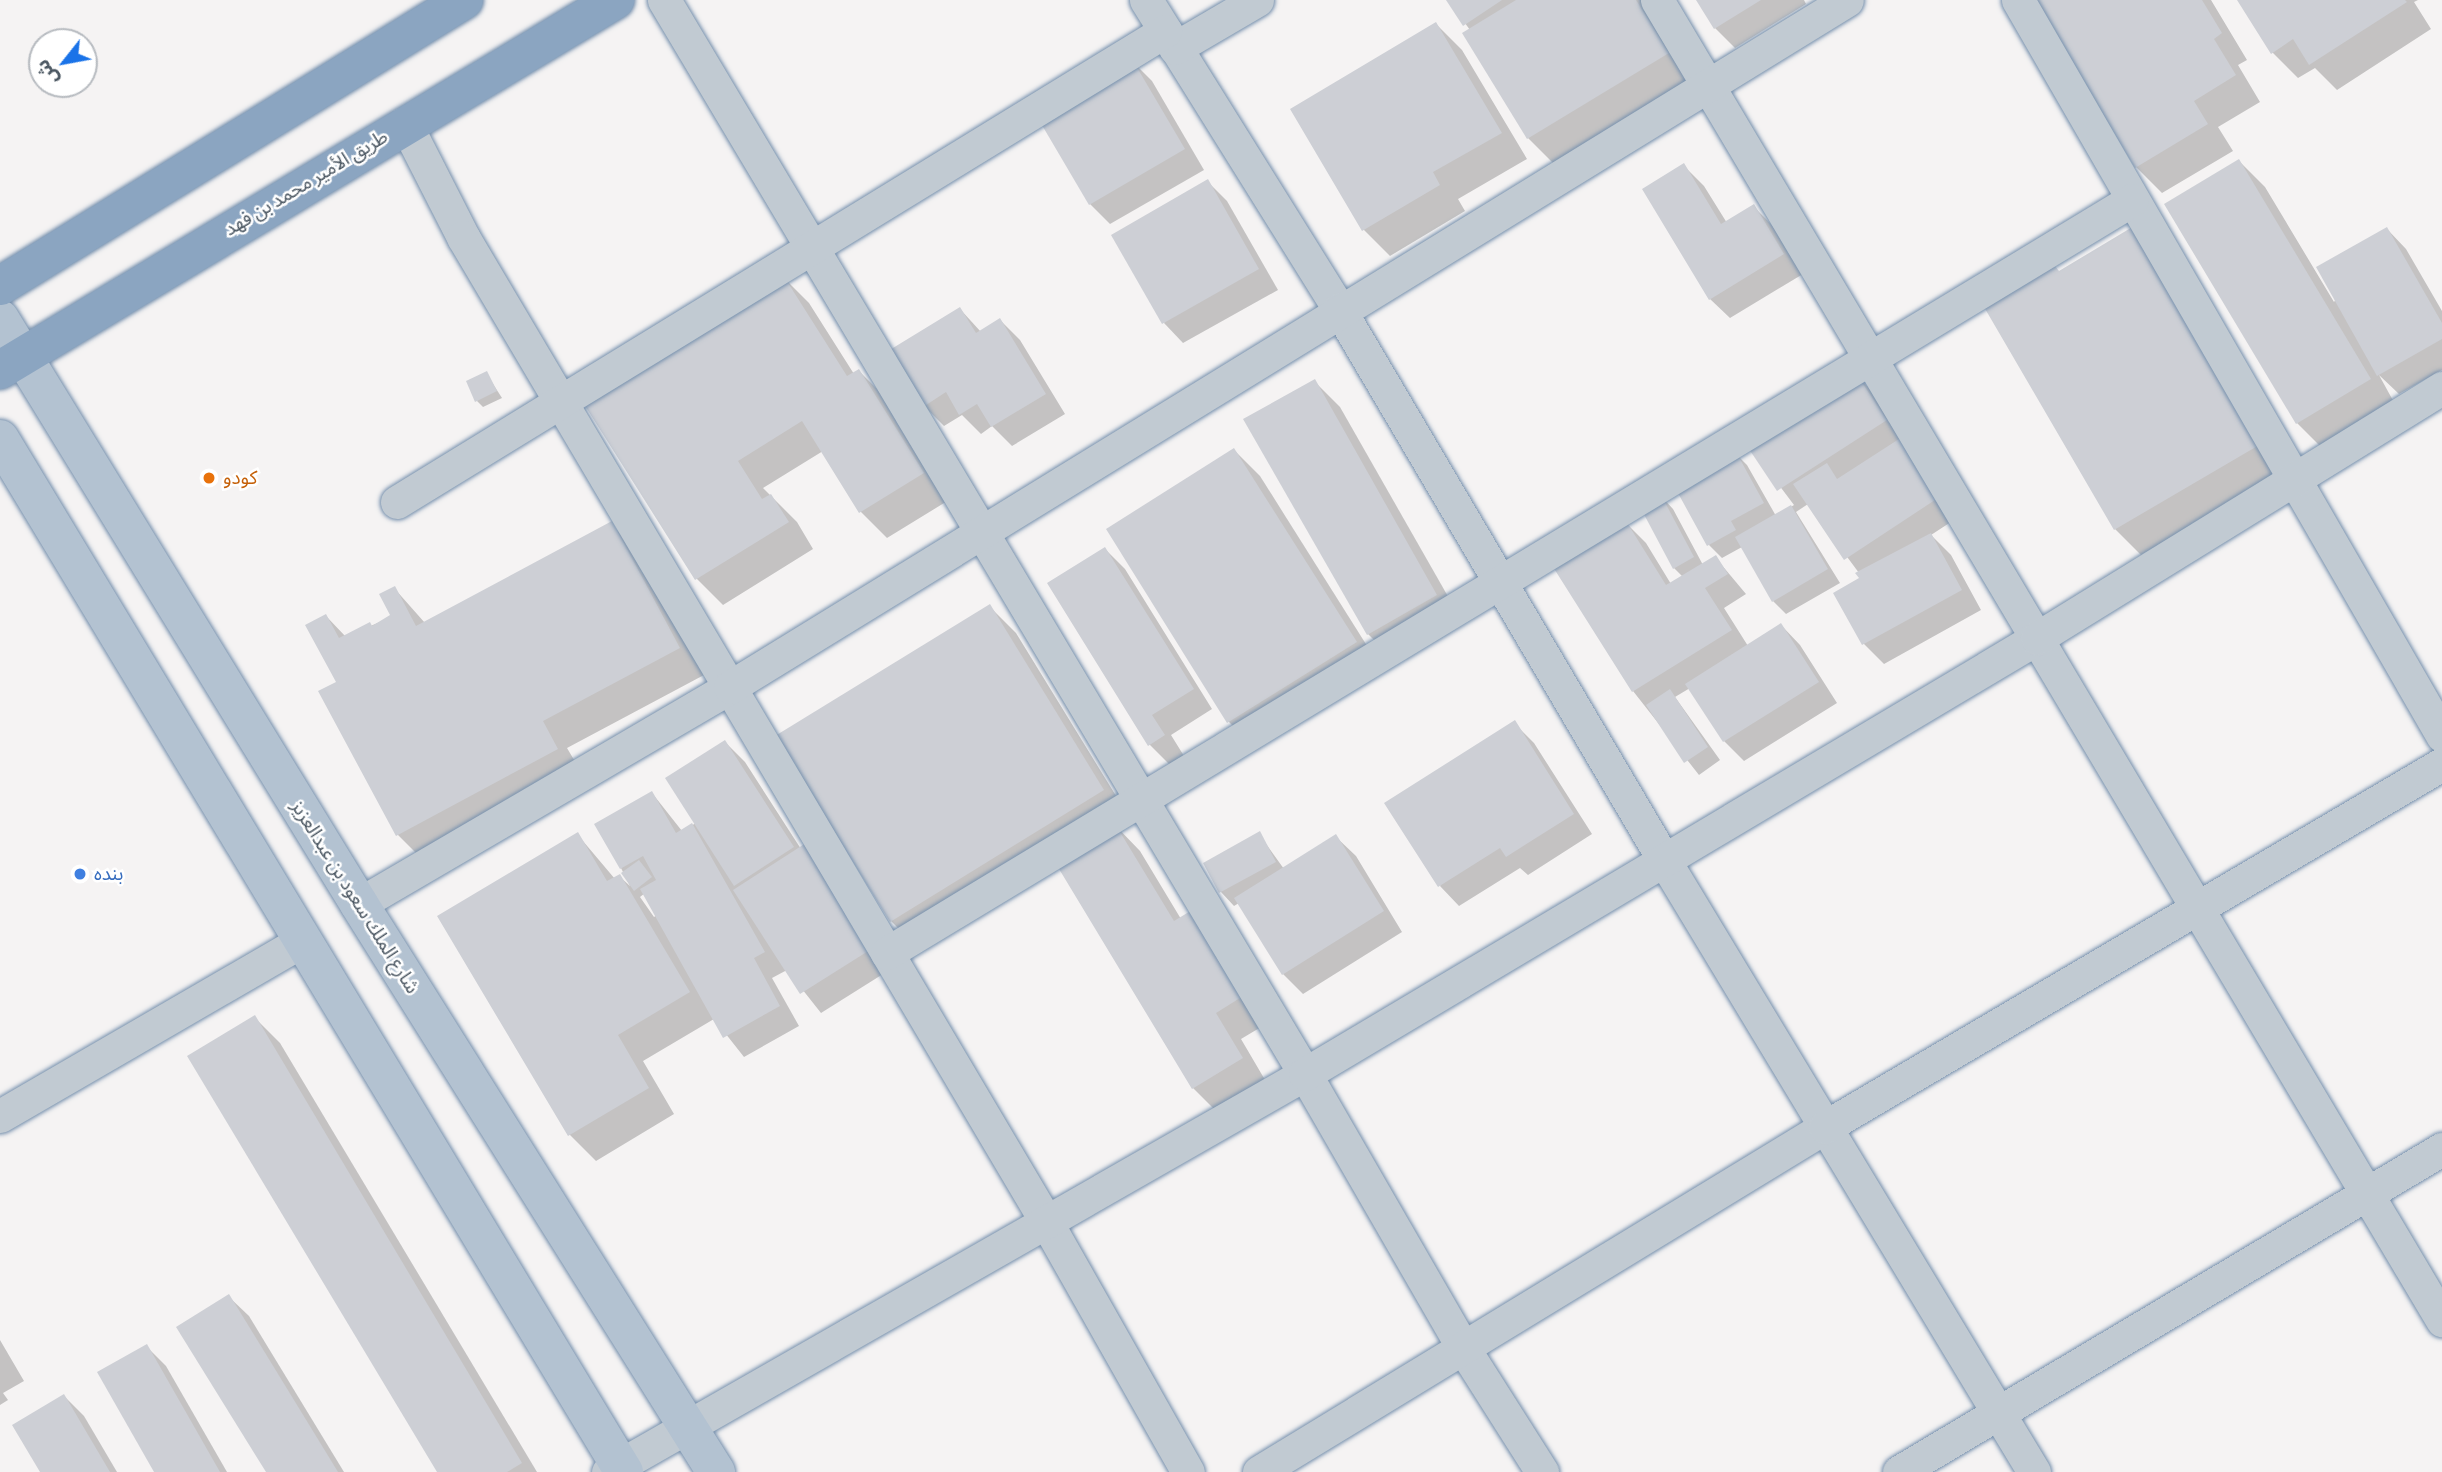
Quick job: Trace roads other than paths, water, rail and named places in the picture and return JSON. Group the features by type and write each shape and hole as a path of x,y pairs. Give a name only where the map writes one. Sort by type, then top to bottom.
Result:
{"highway":[{"path":"0,286 464,0"},
{"name":"طريق الأمير محمد بن فهد","path":"11,363 405,123 615,0"}],"main road":[{"name":"شارع الملك سعود بن عبدالعزيز","path":"0,319 11,363 359,904 716,1472"},
{"path":"0,439 618,1470"}],"street":[{"path":"664,0 1305,1074 1464,1349 1542,1472"},
{"path":"1146,0 1339,309 1664,860 2034,1472"},
{"path":"397,502 564,402 810,248 1170,40 1257,0"},
{"path":"1657,0 2442,1320"},
{"path":"359,904 730,687 1339,309 1847,0"},
{"path":"2018,0 2291,480 2442,735"},
{"path":"405,123 463,237 564,402 1047,1223 1188,1472"},
{"path":"887,954 2132,200"},
{"path":"618,1470 1305,1074 2037,638 2442,388"},
{"path":"1259,1472 1825,1127 2442,764"},
{"path":"0,1116 302,941"},
{"path":"1899,1472 2442,1149"}],"place":[{"name":"كودو","path":"209,478"},
{"name":"بنده","path":"80,874"}]}
